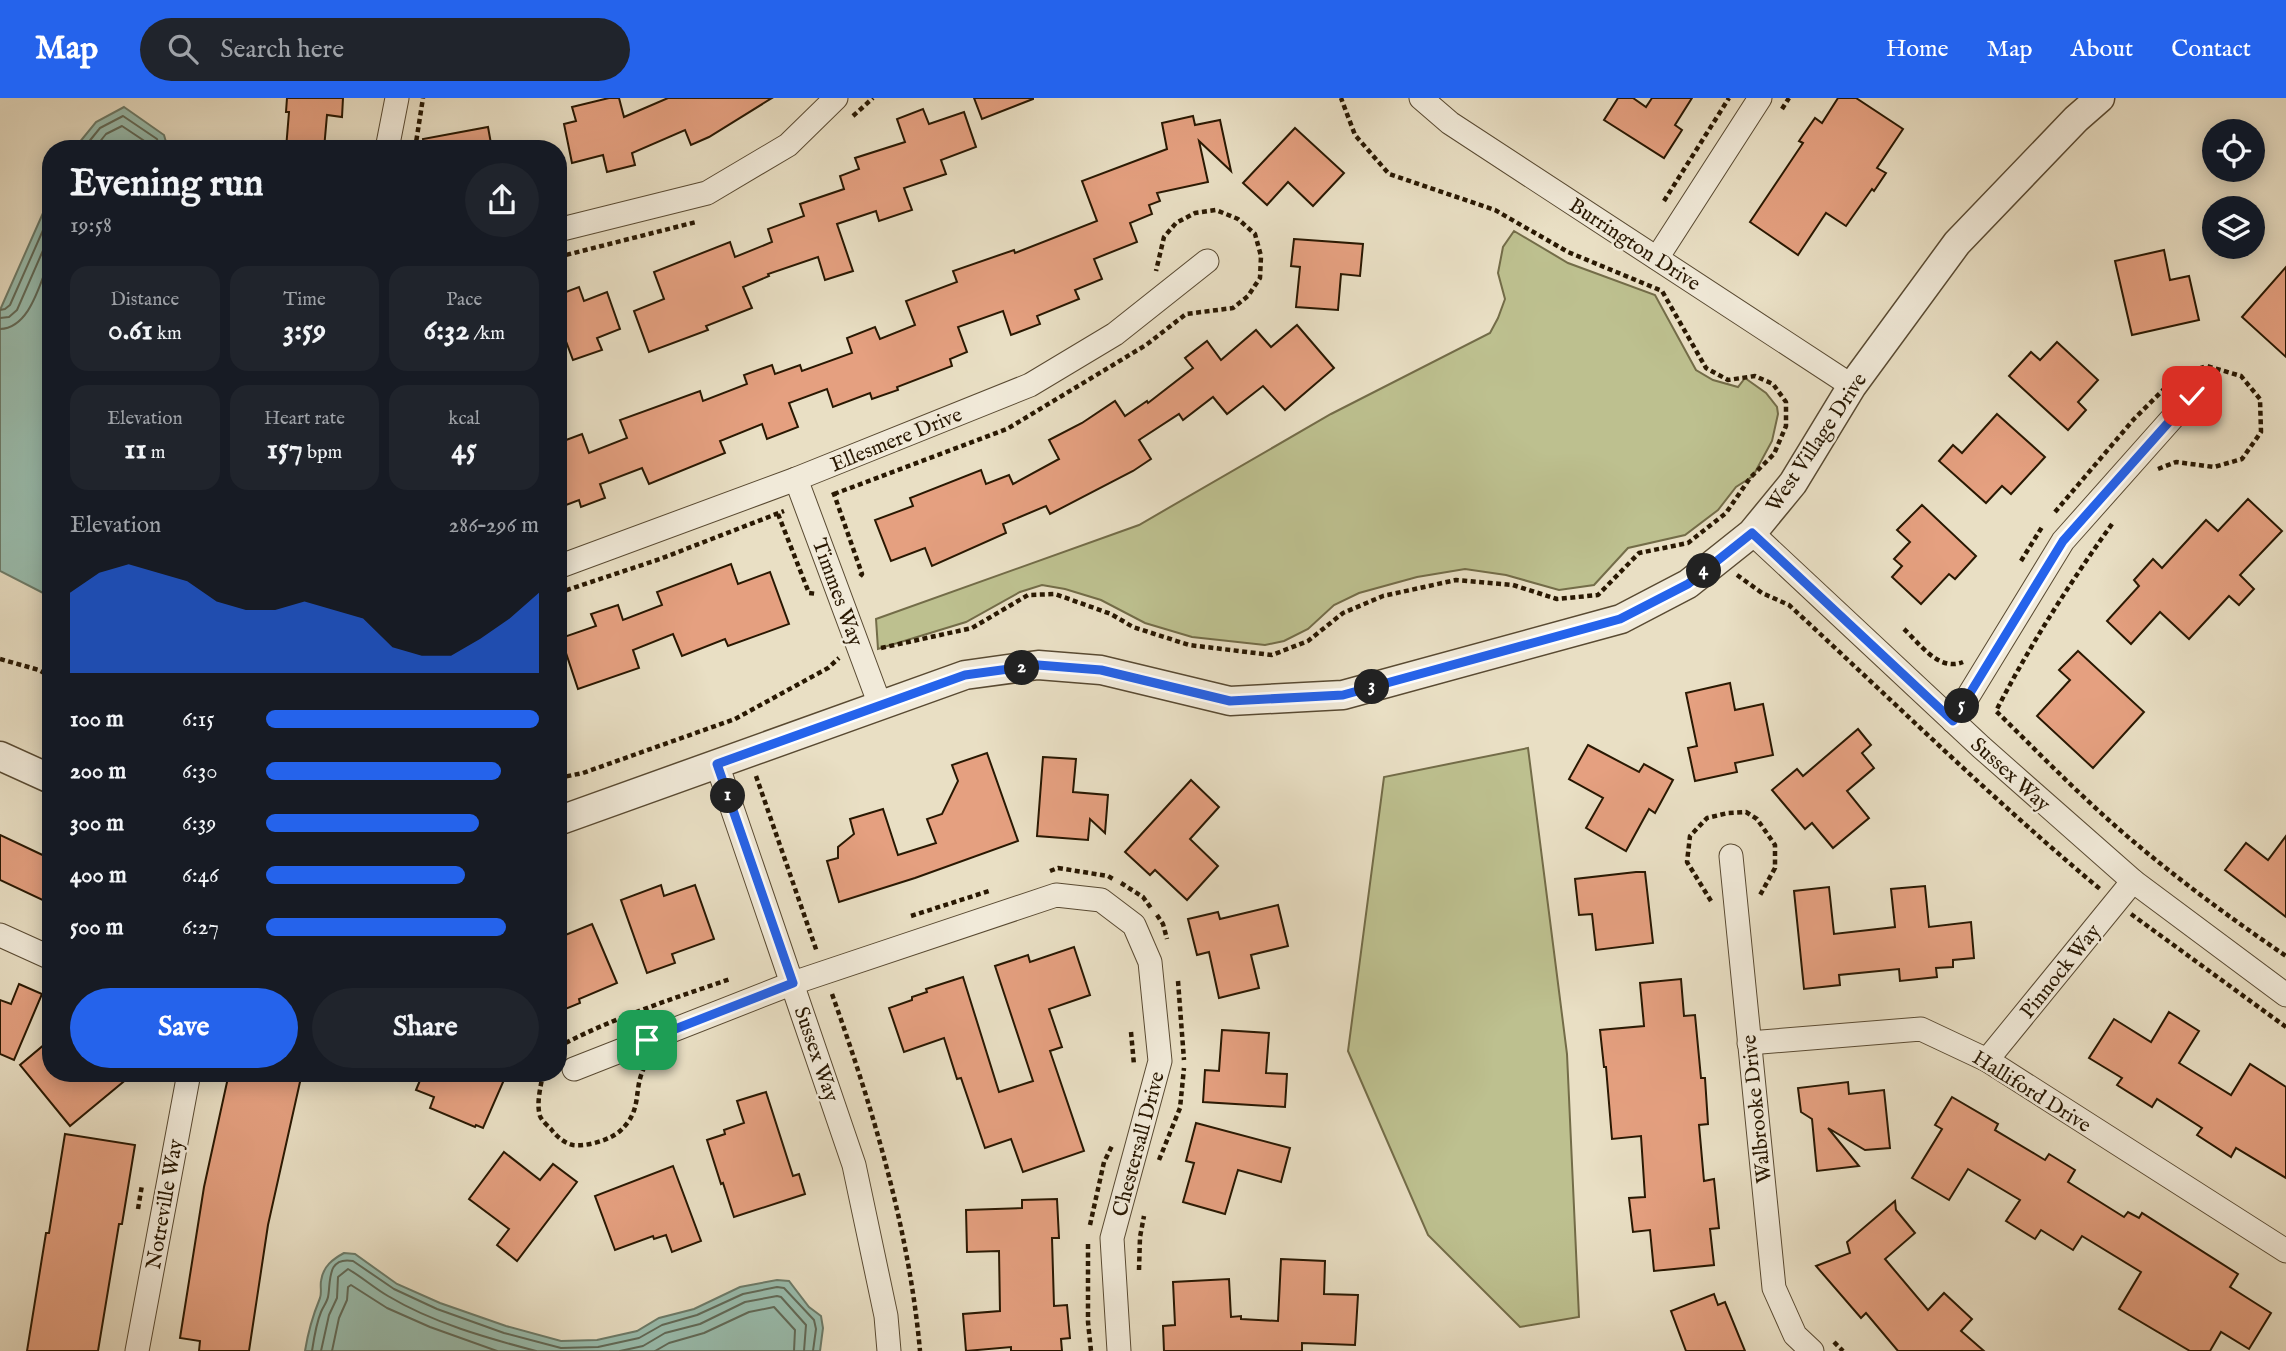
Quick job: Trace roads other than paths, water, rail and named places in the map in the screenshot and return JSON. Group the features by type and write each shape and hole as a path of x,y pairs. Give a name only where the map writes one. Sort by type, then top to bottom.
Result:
{"street":[{"path":"389,140 397,98"},
{"path":"567,228 707,193 788,145 836,98"},
{"name":"Burrington Drive","path":"1421,98 1450,123 1852,386"},
{"path":"1657,258 1759,98"},
{"name":"West Village Drive","path":"567,818 965,675 1038,665 1101,670 1230,701 1343,695 1620,619 1688,584 1752,533 1793,483 1852,386 1957,243 2076,120 2101,98"},
{"name":"Ellesmere Drive","path":"567,564 796,479 1030,385 1115,334 1207,261"},
{"path":"1953,721 2063,541 2192,396"},
{"name":"Timmes Way","path":"796,479 880,705"},
{"name":"Sussex Way","path":"1752,533 1953,721 2133,881 2286,995"},
{"path":"0,756 42,775"},
{"name":"Sussex Way","path":"717,764 855,1165 886,1316 889,1351"},
{"name":"Walbrooke Drive","path":"1731,856 1774,1288 1795,1335 1820,1344"},
{"name":"Pinnock Way","path":"1987,1060 2133,881"},
{"name":"Chestersall Drive","path":"574,1069 793,983 1056,895 1101,900 1134,925 1150,962 1160,1061 1112,1238 1119,1351"},
{"path":"0,935 42,954"},
{"name":"Halliford Drive","path":"1749,1043 1921,1028 1987,1060 2286,1251"},
{"name":"Notreville Way","path":"139,1343 187,1082"}],"water":[{"path":"124,107 164,135 165,140 81,140 96,122"},
{"path":"42,215 42,592 0,571 0,310"},
{"path":"344,1253 355,1254 397,1284 440,1303 506,1326 561,1341 597,1340 637,1331 659,1318 694,1309 740,1287 777,1280 789,1281 809,1307 821,1316 823,1328 820,1351 305,1351 321,1296 324,1271"}]}
